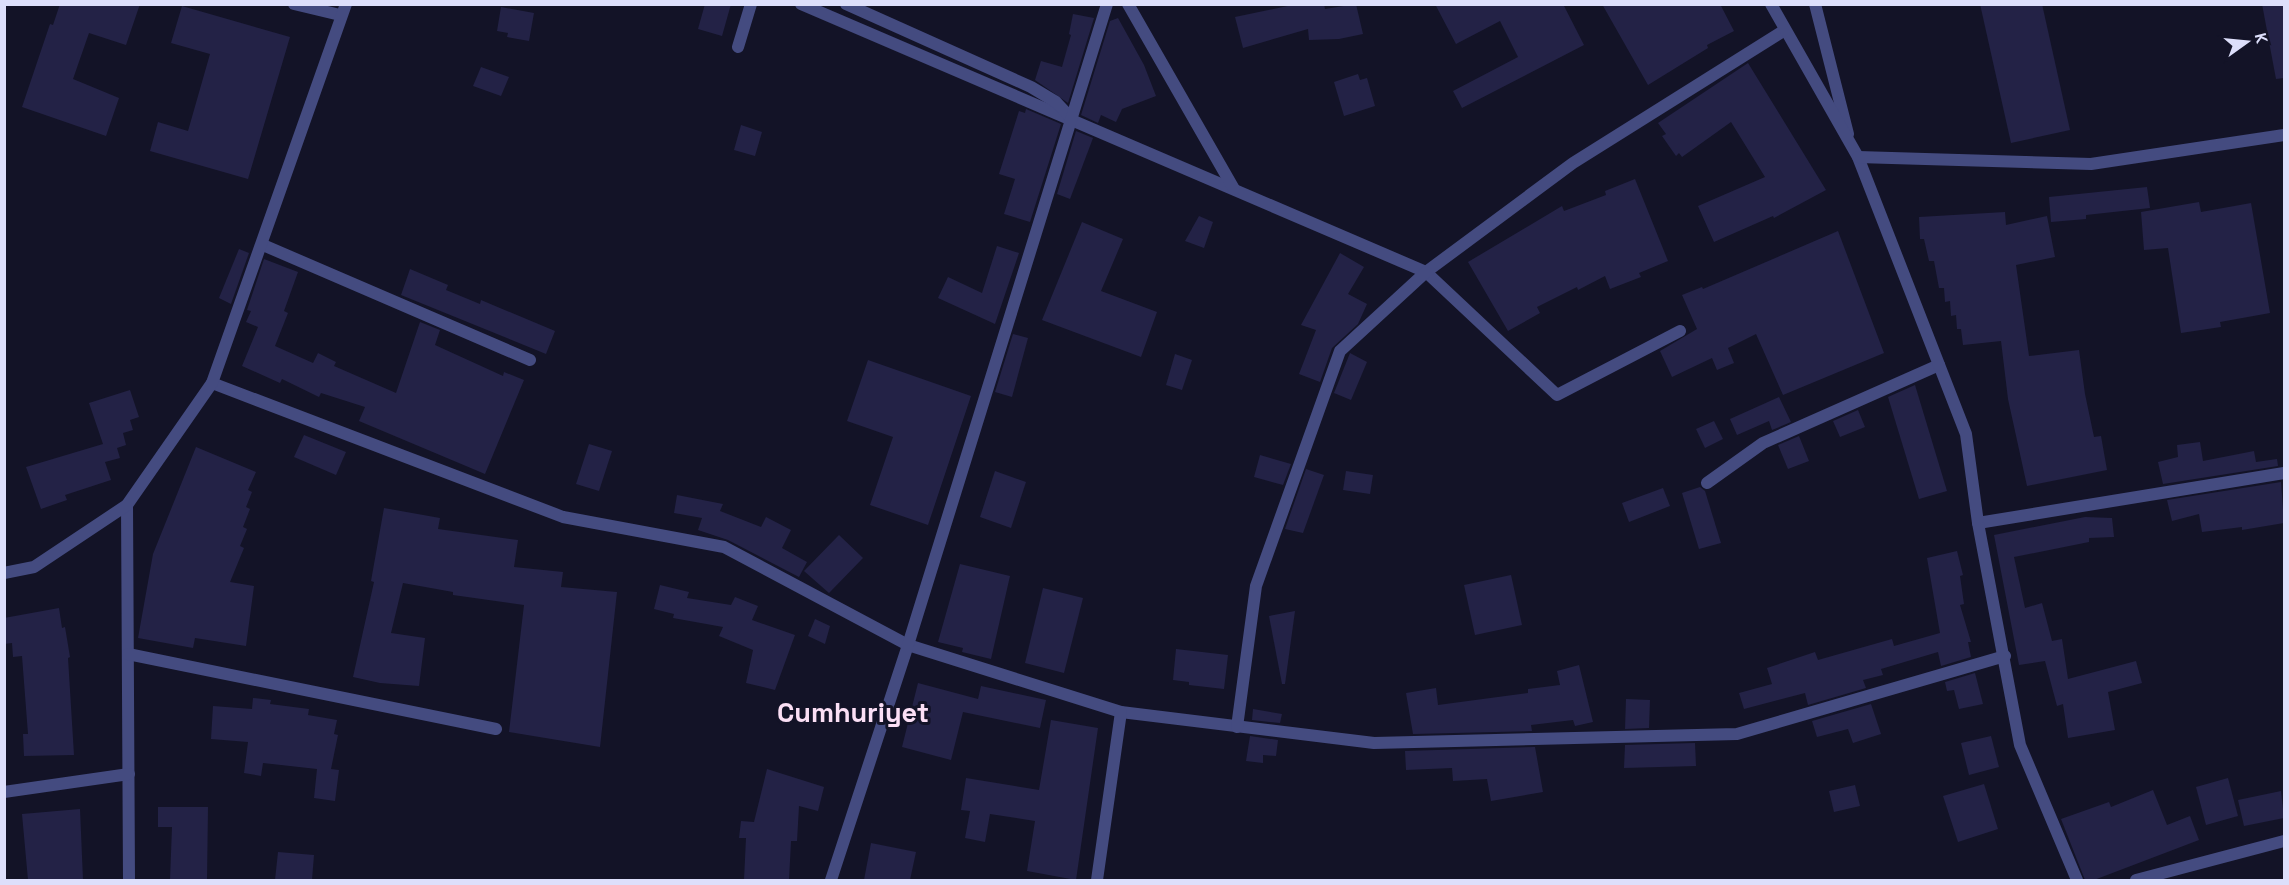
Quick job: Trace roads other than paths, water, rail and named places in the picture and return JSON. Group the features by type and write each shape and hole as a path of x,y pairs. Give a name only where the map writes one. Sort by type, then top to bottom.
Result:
{"street":[{"path":"4,573 34,567 127,505 212,382 263,244 343,10 294,4"},
{"path":"738,47 751,4"},
{"path":"801,4 1426,272 1557,395 1680,331"},
{"path":"846,4 1031,87 1056,102 1073,121"},
{"path":"831,880 908,645 1073,121 1107,4"},
{"path":"1128,4 1234,189"},
{"path":"1771,4 1858,157 1966,434 1978,523 2005,656 2020,745 2077,880"},
{"path":"1815,4 1850,143"},
{"path":"1237,727 1256,586 1340,351 1426,272 1573,163 1785,30"},
{"path":"1858,157 2091,164 2284,135"},
{"path":"263,244 530,360"},
{"path":"1707,483 1763,443 1939,365"},
{"path":"212,382 563,517 724,547 908,645 1121,712 1374,743 1737,734 2005,656"},
{"path":"1978,523 2284,473"},
{"path":"127,505 129,880"},
{"path":"128,654 496,729"},
{"path":"1097,880 1121,712"},
{"path":"4,792 129,774"},
{"path":"2136,880 2284,841"}],"district":[{"name":"Cumhuriyet","path":"853,713"}]}
